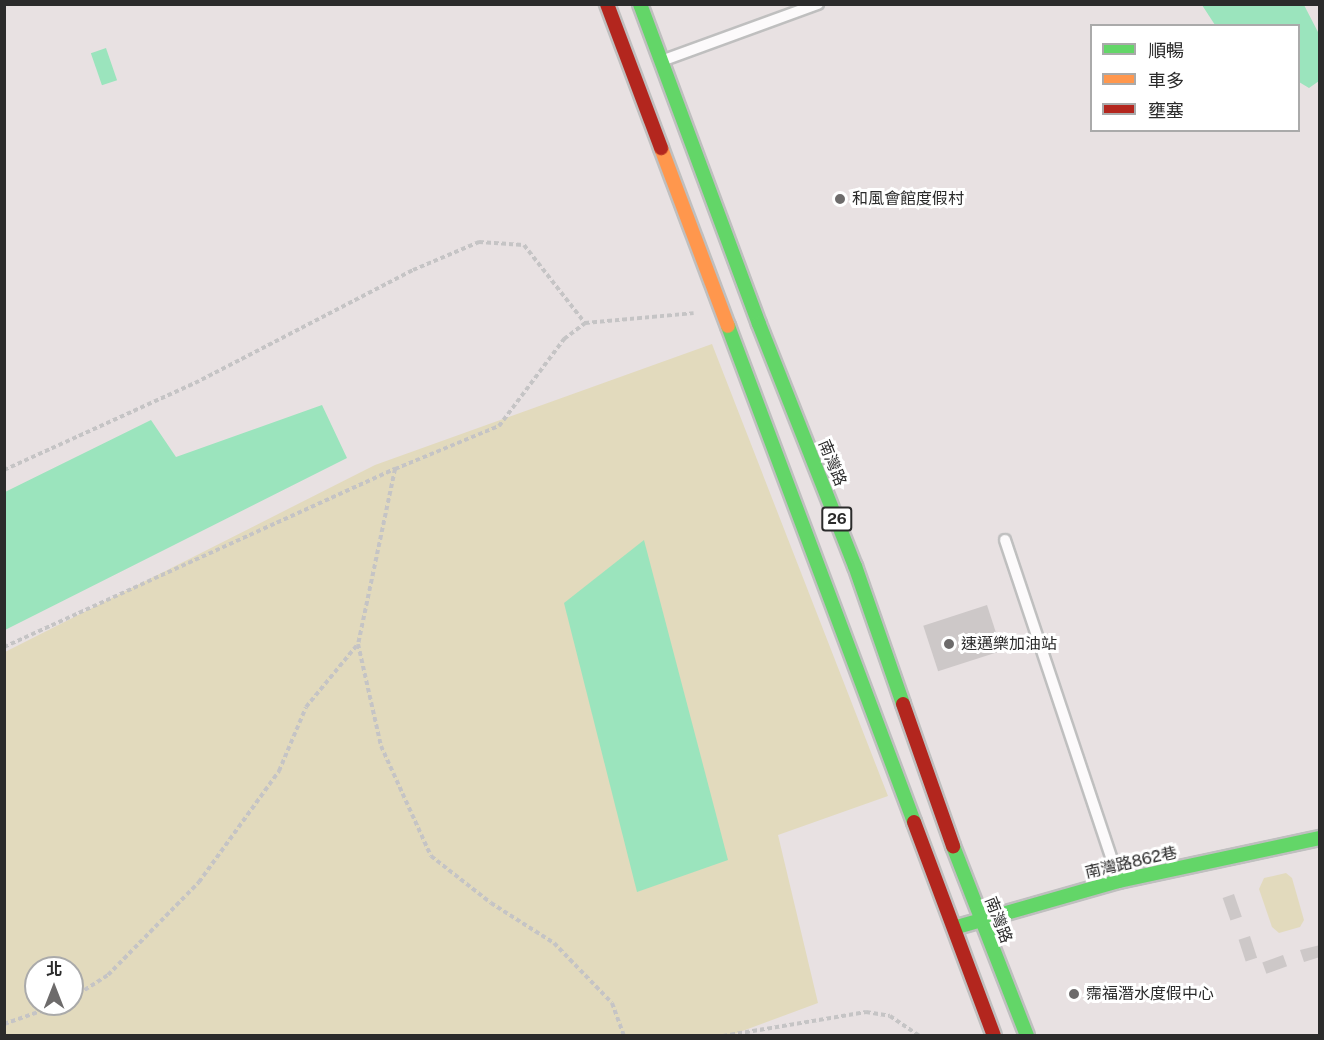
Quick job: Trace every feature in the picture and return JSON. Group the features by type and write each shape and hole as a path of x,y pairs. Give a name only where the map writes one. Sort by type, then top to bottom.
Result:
{"main road":[{"name":"26","path":"607,4 952,929 994,1035"},
{"name":"南灣路","path":"640,4 664,60 759,324 855,566 979,920 1027,1035"},
{"name":"南灣路862巷","path":"952,929 1119,881 1320,838"}],"lane":[{"path":"664,60 818,4"},
{"path":"1005,540 1119,881"}],"path":[{"path":"4,471 195,383 413,270 479,242 524,245 585,323"},
{"path":"4,647 395,469 499,426 564,339 585,323 681,313 724,314"},
{"path":"395,469 358,644 381,746 431,856 491,903 554,943 612,1003 624,1035"},
{"path":"84,990 108,975 199,882 279,771 306,707 358,644"},
{"path":"723,1035 866,1012 890,1016 920,1035"},
{"path":"4,1024 27,1016"}],"shaded area":[{"path":"1202,5 1304,5 1319,34 1319,81 1309,88 1300,83 1300,24 1214,24"},
{"path":"106,48 117,80 102,85 91,53"},
{"path":"712,344 888,796 778,835 818,1003 729,1036 5,1036 5,652 375,465"},
{"path":"322,405 347,458 5,630 5,492 151,420 176,457"},
{"path":"644,540 728,860 637,892 564,603"},
{"path":"1286,873 1292,878 1304,920 1300,927 1279,933 1272,927 1259,889 1264,878"}],"building":[{"path":"987,605 1002,651 938,671 923,626"},
{"path":"1234,894 1242,917 1230,921 1223,898"},
{"path":"1250,936 1257,958 1246,962 1239,940"},
{"path":"1320,945 1320,957 1304,962 1300,950"},
{"path":"1283,955 1287,966 1266,974 1262,963"}],"traffic: fast":[{"path":"640,4 759,324 855,566 903,704"},
{"path":"728,326 914,822"},
{"path":"957,927 1119,881 1320,838"},
{"path":"953,846 1027,1036"}],"traffic: slow":[{"path":"661,148 728,326"}],"traffic: jam":[{"path":"607,4 661,148"},
{"path":"903,704 953,846"},
{"path":"914,822 994,1036"}],"place":[{"name":"和風會館度假村","path":"840,199"},
{"name":"速邁樂加油站","path":"949,644"},
{"name":"霈福潛水度假中心","path":"1074,994"}]}
